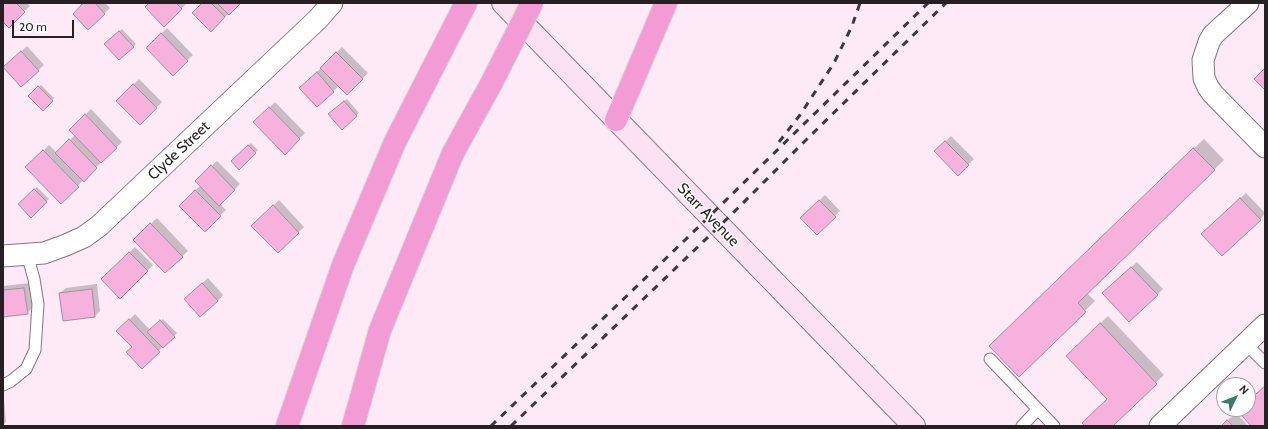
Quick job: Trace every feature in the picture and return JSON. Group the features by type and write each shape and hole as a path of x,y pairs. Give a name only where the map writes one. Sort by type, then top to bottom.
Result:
{"highway":[{"path":"287,426 343,265 395,142 466,3"},
{"path":"353,426 380,330 453,153 491,84 532,3"},
{"path":"616,120 666,3"}],"main road":[{"name":"Starr Avenue","path":"503,3 914,426"}],"street":[{"name":"Clyde Street","path":"3,256 44,253 84,237 99,226 318,20 332,3"},
{"path":"1248,3 1213,35 1206,49 1203,60 1204,78 1208,87 1221,102 1265,148"},
{"path":"1160,426 1265,326"}],"lane":[{"path":"3,385 11,381 26,369 35,350 38,304 34,279 27,254"},
{"path":"1246,344 1265,363"},
{"path":"990,359 1054,426"},
{"path":"1022,426 1038,409"}],"building":[{"path":"3,3 16,3 25,12 9,28 3,22"},
{"path":"83,3 95,3 105,14 88,30 73,14"},
{"path":"149,3 176,3 182,9 164,27 145,7"},
{"path":"202,3 211,3 225,17 211,32 192,13"},
{"path":"217,3 241,3 229,15"},
{"path":"119,31 134,47 119,60 104,44"},
{"path":"161,33 188,61 173,76 146,48"},
{"path":"21,51 39,71 21,87 3,67"},
{"path":"336,52 363,79 347,95 320,68"},
{"path":"1265,68 1265,90 1254,79"},
{"path":"317,72 334,92 317,107 299,88"},
{"path":"133,84 157,108 140,125 116,101"},
{"path":"38,86 53,101 43,111 28,96"},
{"path":"344,101 357,116 342,130 328,114"},
{"path":"269,107 300,139 285,155 253,122"},
{"path":"85,114 117,148 101,163 69,130"},
{"path":"69,139 97,168 84,182 55,153"},
{"path":"945,141 969,165 958,176 934,151"},
{"path":"248,145 256,153 239,170 231,161"},
{"path":"1193,148 1215,170 1078,303 1086,312 1019,377 989,346"},
{"path":"43,150 79,187 61,204 25,167"},
{"path":"211,165 235,190 219,206 195,181"},
{"path":"34,189 47,202 31,218 18,204"},
{"path":"195,190 221,216 205,232 179,206"},
{"path":"1240,198 1261,220 1222,256 1201,234"},
{"path":"819,200 836,217 817,235 800,218"},
{"path":"273,205 299,233 278,253 251,226"},
{"path":"150,223 183,257 165,273 133,240"},
{"path":"129,252 148,271 120,299 101,279"},
{"path":"1131,267 1158,295 1129,322 1102,293"},
{"path":"202,283 218,301 200,317 184,299"},
{"path":"24,288 28,314 3,317 3,290"},
{"path":"92,289 95,317 63,321 59,293"},
{"path":"129,319 160,352 142,369 126,352 132,347 116,331"},
{"path":"160,320 175,337 163,348 147,332"},
{"path":"1100,323 1157,384 1113,426 1085,426 1082,423 1107,399 1066,356"},
{"path":"1265,386 1265,426 1251,426 1243,417 1256,417 1256,394"},
{"path":"1227,420 1233,426 1221,426"}],"railway":[{"path":"779,142 800,115 834,63 852,26 860,3"},
{"path":"491,426 684,241 928,3"},
{"path":"511,426 730,216 946,3"}]}
